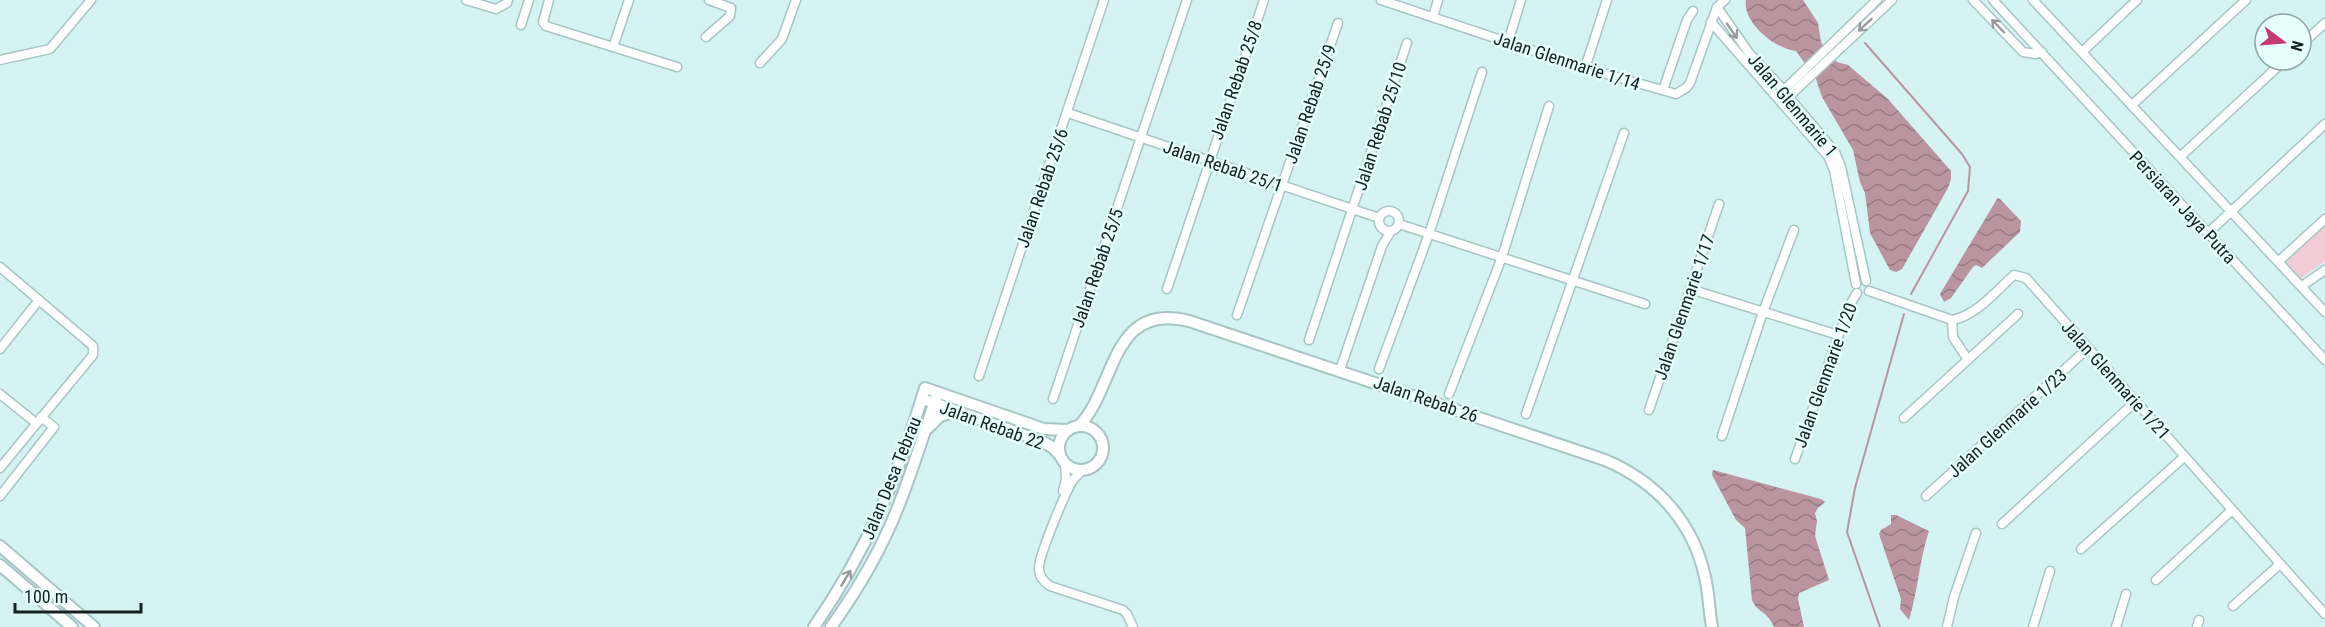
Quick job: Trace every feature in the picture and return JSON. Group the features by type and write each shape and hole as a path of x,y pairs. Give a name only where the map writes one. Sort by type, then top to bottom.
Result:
{"street":[{"path":"0,60 50,49 91,0"},
{"path":"466,0 496,9 508,0"},
{"path":"520,25 529,0"},
{"path":"549,0 543,16 546,26 676,68"},
{"path":"613,47 629,0"},
{"path":"706,37 732,12 731,8 709,0"},
{"path":"759,63 782,39 796,0"},
{"name":"Jalan Rebab 25/6","path":"979,376 1104,0"},
{"name":"Jalan Rebab 25/5","path":"1053,399 1187,0"},
{"name":"Jalan Rebab 25/8","path":"1167,289 1264,0"},
{"name":"Jalan Glenmarie 1/14","path":"1381,0 1584,68 1676,93 1686,88 1717,7"},
{"path":"1433,17 1438,0"},
{"path":"1508,42 1521,0"},
{"path":"1584,68 1607,0"},
{"path":"1717,7 1725,0"},
{"path":"1834,48 1877,0"},
{"path":"1783,96 1834,48 1892,0"},
{"path":"1973,0 2023,52 2036,54 2042,52"},
{"name":"Persiaran Jaya Putra","path":"1993,0 2325,360"},
{"path":"2033,0 2325,312"},
{"path":"2082,52 2137,0"},
{"path":"2132,105 2246,0"},
{"name":"Jalan Glenmarie 1","path":"1717,7 1746,56"},
{"path":"1663,90 1687,20 1693,11"},
{"name":"Jalan Glenmarie 1","path":"1711,22 1727,42 1746,56 1835,152 1841,167 1856,289"},
{"name":"Jalan Rebab 25/9","path":"1238,315 1338,23"},
{"path":"2313,34 2325,23"},
{"path":"1705,40 1717,39 1727,42"},
{"name":"Jalan Rebab 25/10","path":"1309,340 1407,43"},
{"path":"1379,369 1429,234 1482,72"},
{"path":"2181,156 2272,72"},
{"path":"1449,394 1502,257 1550,106"},
{"name":"Jalan Rebab 25/1","path":"1068,113 1379,218"},
{"path":"2208,233 2325,124"},
{"path":"1526,414 1624,133"},
{"name":"Jalan Glenmarie 1/17","path":"1649,410 1719,204"},
{"path":"1340,370 1382,246 1391,231 1399,224 1399,217 1390,211 1384,212 1379,218 1382,228 1382,246"},
{"path":"2279,261 2325,219"},
{"name":"Jalan Glenmarie 1","path":"1848,223 1866,281"},
{"path":"1399,224 1645,304"},
{"path":"1382,228 1391,231"},
{"path":"1722,436 1763,312 1794,230"},
{"path":"0,267 93,346 93,355 0,468"},
{"path":"2302,286 2325,270"},
{"name":"Jalan Glenmarie 1/21","path":"1952,320 1959,319 1978,307 2014,275 2018,274 2026,278 2325,614"},
{"path":"1859,281 1866,281 1869,291 1863,295 1856,289 1859,281"},
{"path":"1690,289 1838,335"},
{"name":"Jalan Glenmarie 1/20","path":"1795,459 1856,289"},
{"path":"1869,291 1952,320 1953,337 1968,360"},
{"path":"0,349 39,300"},
{"path":"1904,418 2018,314"},
{"name":"Jalan Rebab 26","path":"1073,428 1090,413 1115,353 1126,338 1150,322 1168,318 1189,321 1605,460 1636,475 1669,504 1693,540 1706,580 1708,606"},
{"name":"Jalan Glenmarie 1/23","path":"1926,496 2087,349"},
{"name":"Jalan Rebab 26","path":"1096,432 1100,393"},
{"path":"0,394 36,423 54,427 0,495"},
{"name":"Jalan Rebab 22","path":"924,394 1044,429 1073,428"},
{"name":"Jalan Desa Tebrau","path":"814,627 838,592 869,537 895,477 924,394"},
{"name":"Jalan Rebab 22","path":"936,398 957,411 1041,441 1052,447 1062,460"},
{"name":"Jalan Desa Tebrau","path":"831,627 850,600 883,542 900,503 936,398"},
{"path":"2002,524 2135,402"},
{"path":"923,434 935,419 946,413 957,411"},
{"path":"36,423 42,441"},
{"path":"1060,507 1066,479 1062,460 1059,444 1073,428 1088,427 1102,440 1102,455 1093,467 1083,470 1073,469 1062,460"},
{"path":"2081,549 2184,457"},
{"path":"1083,470 1073,480 1060,507 1040,562 1041,578 1050,586 1123,610 1133,627"},
{"path":"2156,580 2232,510"},
{"path":"1947,627 1954,597 1976,533"},
{"path":"0,546 94,627"},
{"path":"2233,606 2280,564"},
{"path":"0,565 72,627"},
{"path":"2033,627 2050,571"},
{"path":"2116,627 2126,594"},
{"path":"1708,606 1708,627"},
{"path":"1708,606 1712,627"}],"shaded area":[{"path":"2325,226 2325,261 2300,279 2285,261"}],"water":[{"path":"1746,0 1803,0 1818,23 1824,47 1837,62 1848,65 1888,99 1951,171 1948,188 1902,269 1896,272 1890,270 1870,233 1865,193 1860,182 1853,150 1822,97 1816,79 1796,51 1779,45 1762,33 1749,17"},
{"path":"1999,198 2021,221 2020,232 1982,268 1976,265 1973,267 1951,298 1944,302 1940,294"},
{"path":"1713,470 1825,502 1815,513 1817,521 1815,536 1829,580 1799,593 1798,599 1804,627 1774,627 1768,617 1754,604 1745,528 1736,520 1712,475"},
{"path":"1891,515 1896,515 1929,531 1909,620 1900,609 1901,599 1879,534 1891,524"}],"waterway":[{"path":"1865,43 1962,154 1970,167 1968,191 1911,294"},
{"path":"1880,627 1847,532 1855,488 1904,314"}]}
